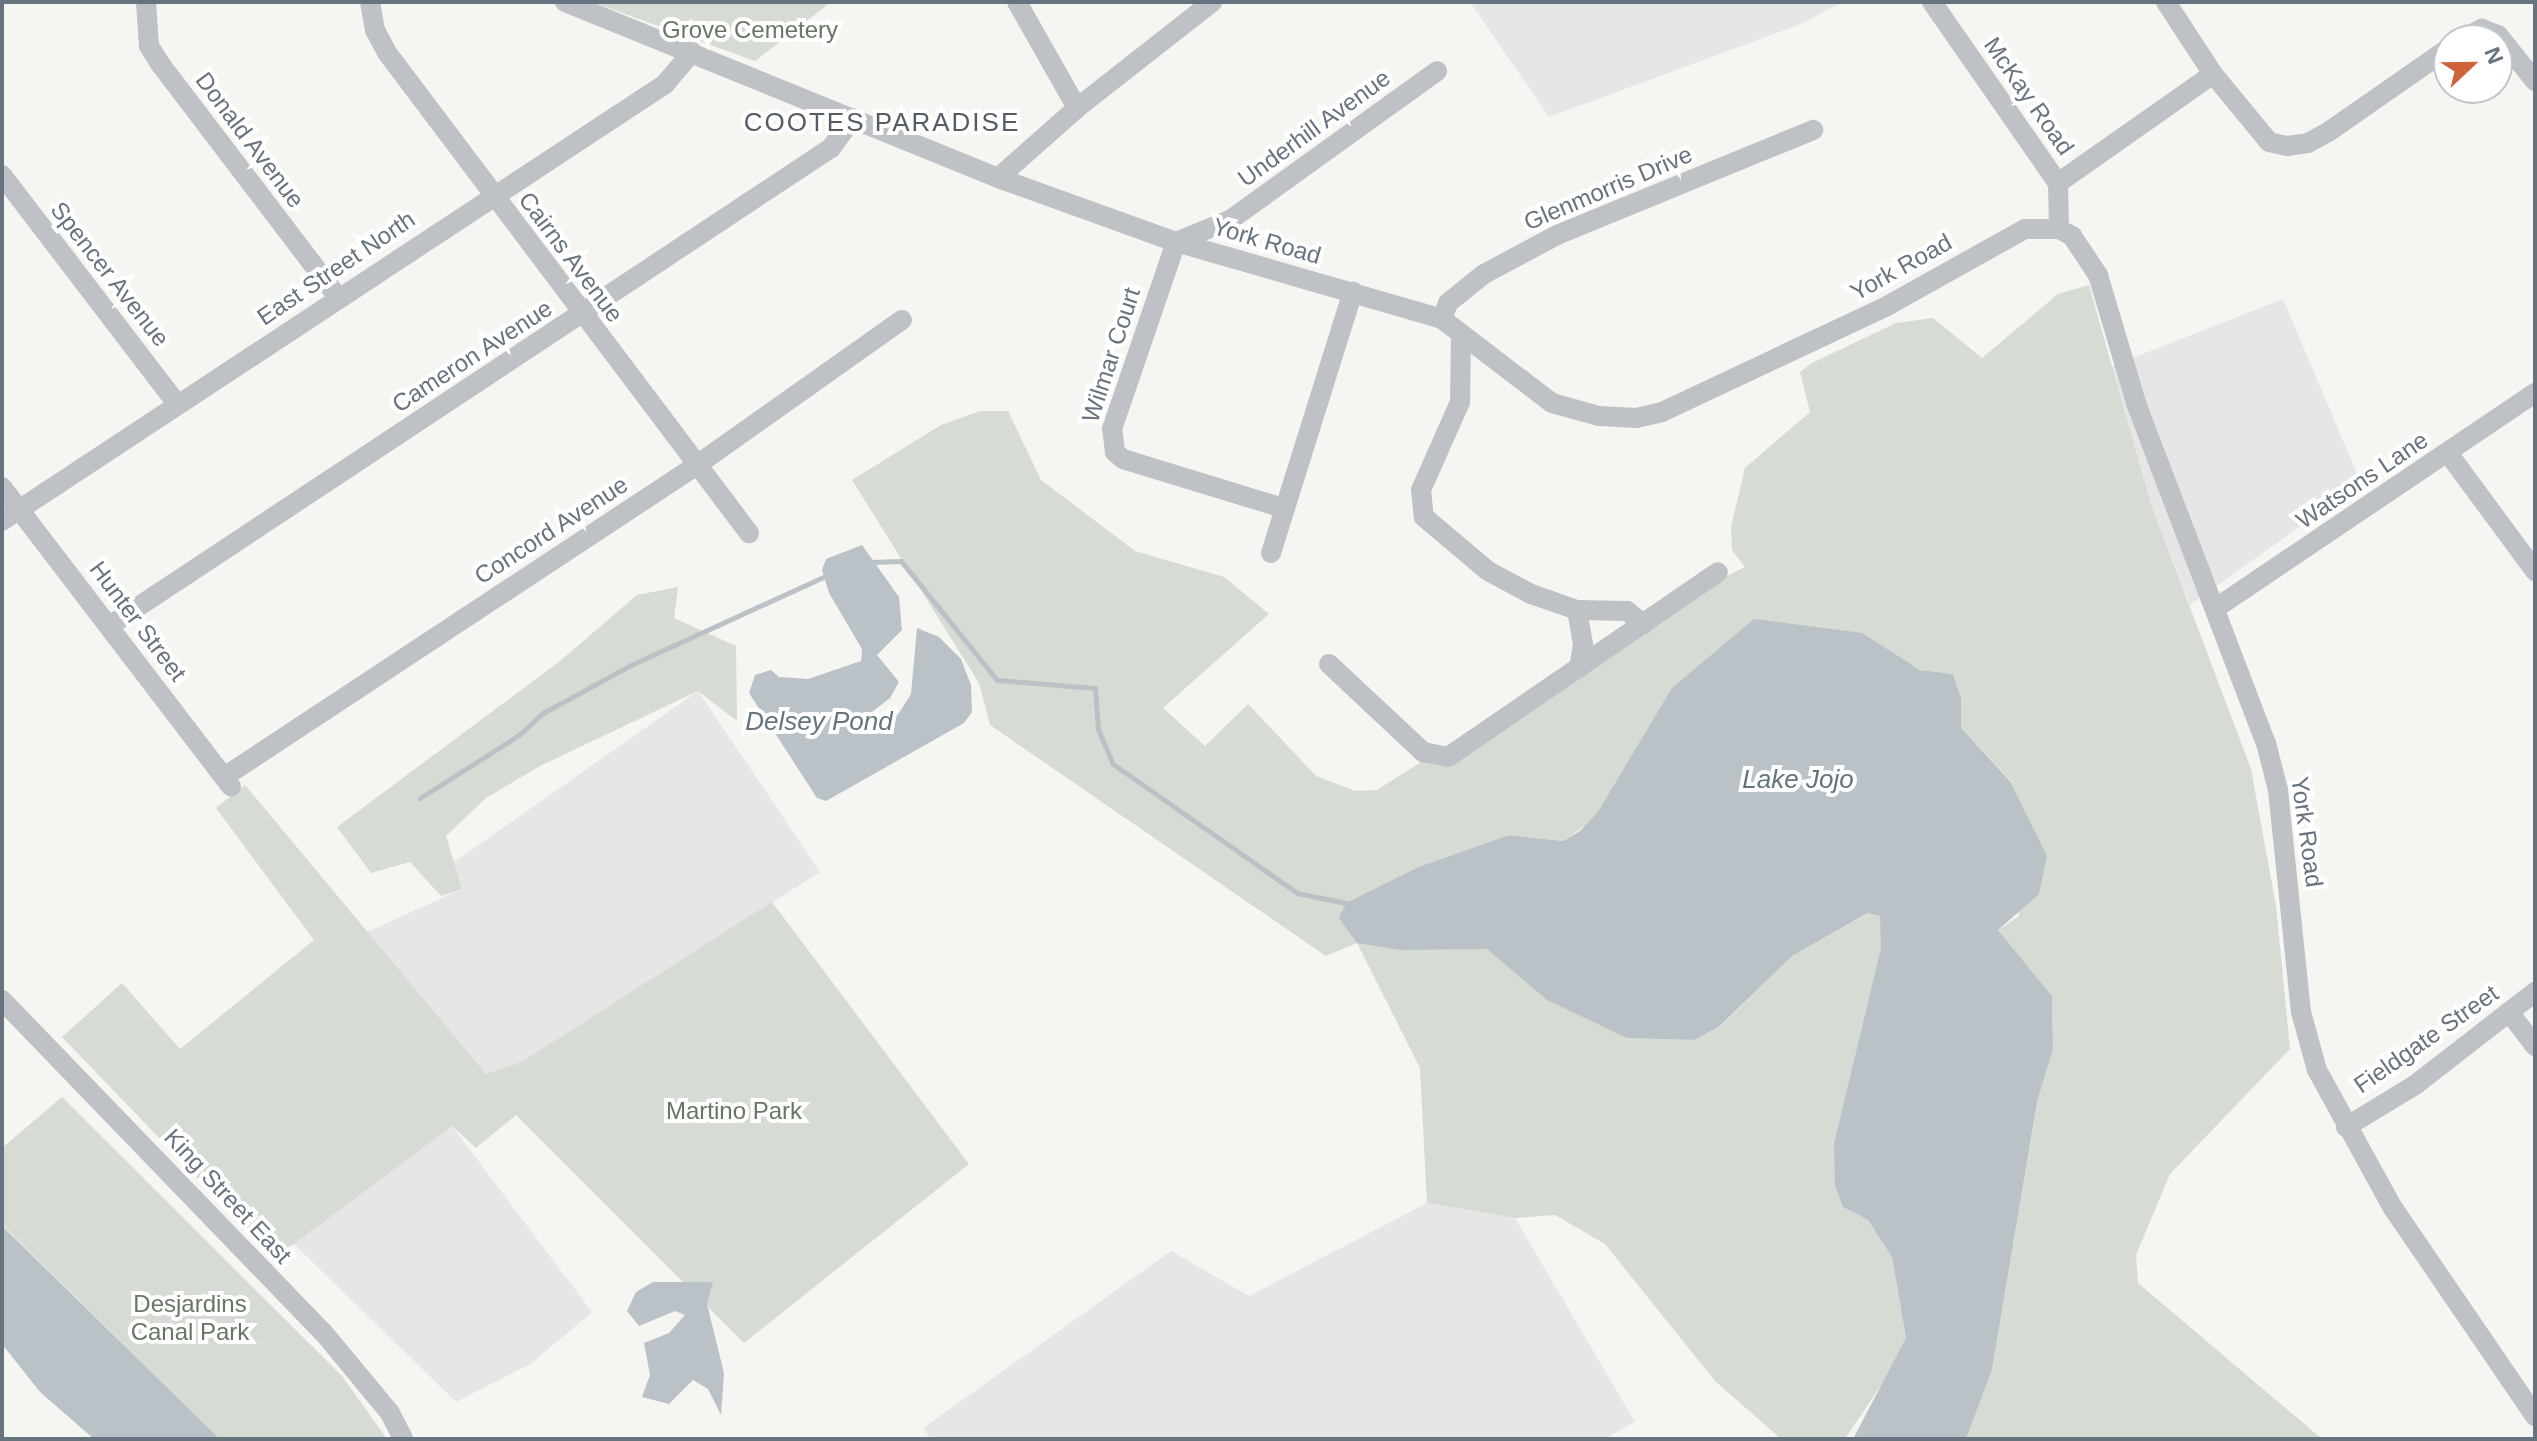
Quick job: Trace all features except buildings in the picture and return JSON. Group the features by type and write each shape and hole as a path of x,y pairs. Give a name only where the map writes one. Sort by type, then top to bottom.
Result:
{"street":[{"name":"Donald Avenue","path":"146,2 149,46 161,65 339,299"},
{"name":"Cairns Avenue","path":"370,2 375,30 388,54 491,196 749,533"},
{"name":"York Road","path":"565,2 998,178 1176,242 1442,319 1552,403 1599,416 1636,418 1662,412 1887,306 2025,229 2059,229 2083,246 2098,275 2137,406 2216,608 2278,790 2301,1012 2317,1070 2393,1208 2535,1416"},
{"path":"1017,2 1077,108"},
{"path":"998,178 1077,108 1212,2"},
{"name":"McKay Road","path":"1932,2 2058,183 2059,229"},
{"path":"2173,4 2213,74 2269,142 2287,146 2308,143 2331,130 2433,59"},
{"name":"East Street North","path":"10,515 665,84 692,52"},
{"path":"2513,54 2535,81"},
{"name":"Underhill Avenue","path":"1176,242 1230,220 1437,71"},
{"path":"2058,183 2213,74"},
{"name":"Cameron Avenue","path":"109,626 831,148 853,118"},
{"name":"Glenmorris Drive","path":"1442,319 1448,303 1484,274 1557,235 1813,130"},
{"name":"Spencer Avenue","path":"2,175 177,404"},
{"name":"Wilmar Court","path":"1176,242 1112,429 1115,452 1123,459 1283,508"},
{"path":"1271,553 1353,292"},
{"name":"Concord Avenue","path":"228,782 697,465 902,320"},
{"path":"1461,334 1460,402 1421,490 1424,517 1488,571 1556,606 1577,610 1627,611 1643,624"},
{"name":"Watsons Lane","path":"2216,608 2535,393"},
{"path":"2448,453 2535,571"},
{"name":"Hunter Street","path":"2,487 10,515 109,626 228,782"},
{"path":"1329,664 1423,752 1437,758 1462,749 1718,572"},
{"path":"1577,610 1583,644 1579,668"},
{"name":"Fieldgate Street","path":"2346,1127 2415,1085 2535,992"},
{"name":"King Street East","path":"2,1000 323,1332 390,1413 403,1439"},
{"path":"2509,1012 2535,1046"}],"shaded area":[{"path":"1470,2 1842,2 1801,24 1549,117"},
{"path":"2283,299 2361,483 2190,605 2151,504 2112,366"},
{"path":"698,691 820,872 523,1061 486,1074 365,933 462,889 454,862"},
{"path":"452,1126 592,1312 532,1363 456,1402 291,1241"},
{"path":"1427,1203 1515,1218 1635,1422 1604,1439 931,1439 923,1428 1171,1251 1249,1296"}],"green space":[{"name":"Grove Cemetery","path":"592,2 831,2 755,61"},
{"path":"2089,285 2151,504 2251,769 2276,906 2290,1049 2170,1174 2136,1255 2138,1283 2322,1439 1966,1439 1992,1370 2037,1102 2053,1049 2052,996 1998,930 2019,916 2011,781 1961,728 1961,698 1953,674 1920,670 1861,633 1563,841 1509,835 1421,866 1487,949 1627,1038 1694,1040 1720,1027 1792,956 1869,913 1881,916 1881,948 1843,1207 1868,1220 1892,1257 1906,1338 1896,1363 1845,1439 1781,1439 1715,1381 1605,1244 1555,1215 1515,1218 1427,1203 1420,1068 1357,943 1326,956 990,725 979,683 852,480 941,425 980,411 1008,411 1041,480 1135,551 1224,577 1269,614 1163,708 1205,746 1248,704 1316,776 1355,791 1377,790 1660,610 1745,567 1732,550 1731,527 1745,468 1810,412 1800,372 1812,363 1896,323 1933,318 1982,358 2058,294"},
{"path":"678,587 674,618 736,646 737,721 698,691 540,766 486,798 446,836 462,889 441,896 410,862 371,873 337,827 560,661 637,595"},
{"name":"Martino Park","path":"245,785 486,1074 523,1061 772,902 969,1164 744,1343 516,1115 476,1148 452,1126 275,1258 62,1037 122,983 180,1049 314,940 216,808"},
{"name":"Desjardins Canal Park","path":"62,1097 342,1376 387,1439 220,1439 2,1225 2,1148"}],"water":[{"name":"Delsey Pond","path":"862,545 899,597 902,630 877,655 899,682 890,698 863,719 865,732 877,731 899,713 911,694 917,628 939,637 961,659 971,685 972,712 964,723 826,801 817,798 749,693 755,675 771,670 779,677 808,679 861,661 862,649 829,593 822,570 826,559"},
{"name":"Lake Jojo","path":"1754,619 1862,633 1920,670 1953,674 1961,698 1961,728 2010,781 2047,856 2039,894 1998,930 2052,996 2053,1049 2037,1102 1992,1370 1966,1439 1853,1439 1906,1338 1892,1257 1868,1220 1843,1207 1835,1185 1834,1144 1881,948 1880,916 1868,913 1792,956 1719,1027 1694,1040 1627,1038 1547,1000 1487,949 1401,950 1357,943 1339,918 1346,903 1421,866 1509,835 1563,841 1580,831 1598,812 1672,688"},
{"path":"2,1226 220,1439 94,1439 40,1392 2,1344"},
{"path":"653,1282 713,1282 707,1304 724,1373 721,1415 708,1389 693,1380 669,1404 642,1397 650,1375 644,1343 669,1333 685,1315 675,1311 639,1326 627,1311 636,1292"}],"waterway":[{"path":"871,562 901,561 997,680 1095,688 1098,729 1113,764 1297,893 1346,903"},
{"path":"420,798 519,735 543,713 631,665 828,575"}],"district":[{"name":"COOTES PARADISE","path":"882,123"}]}
